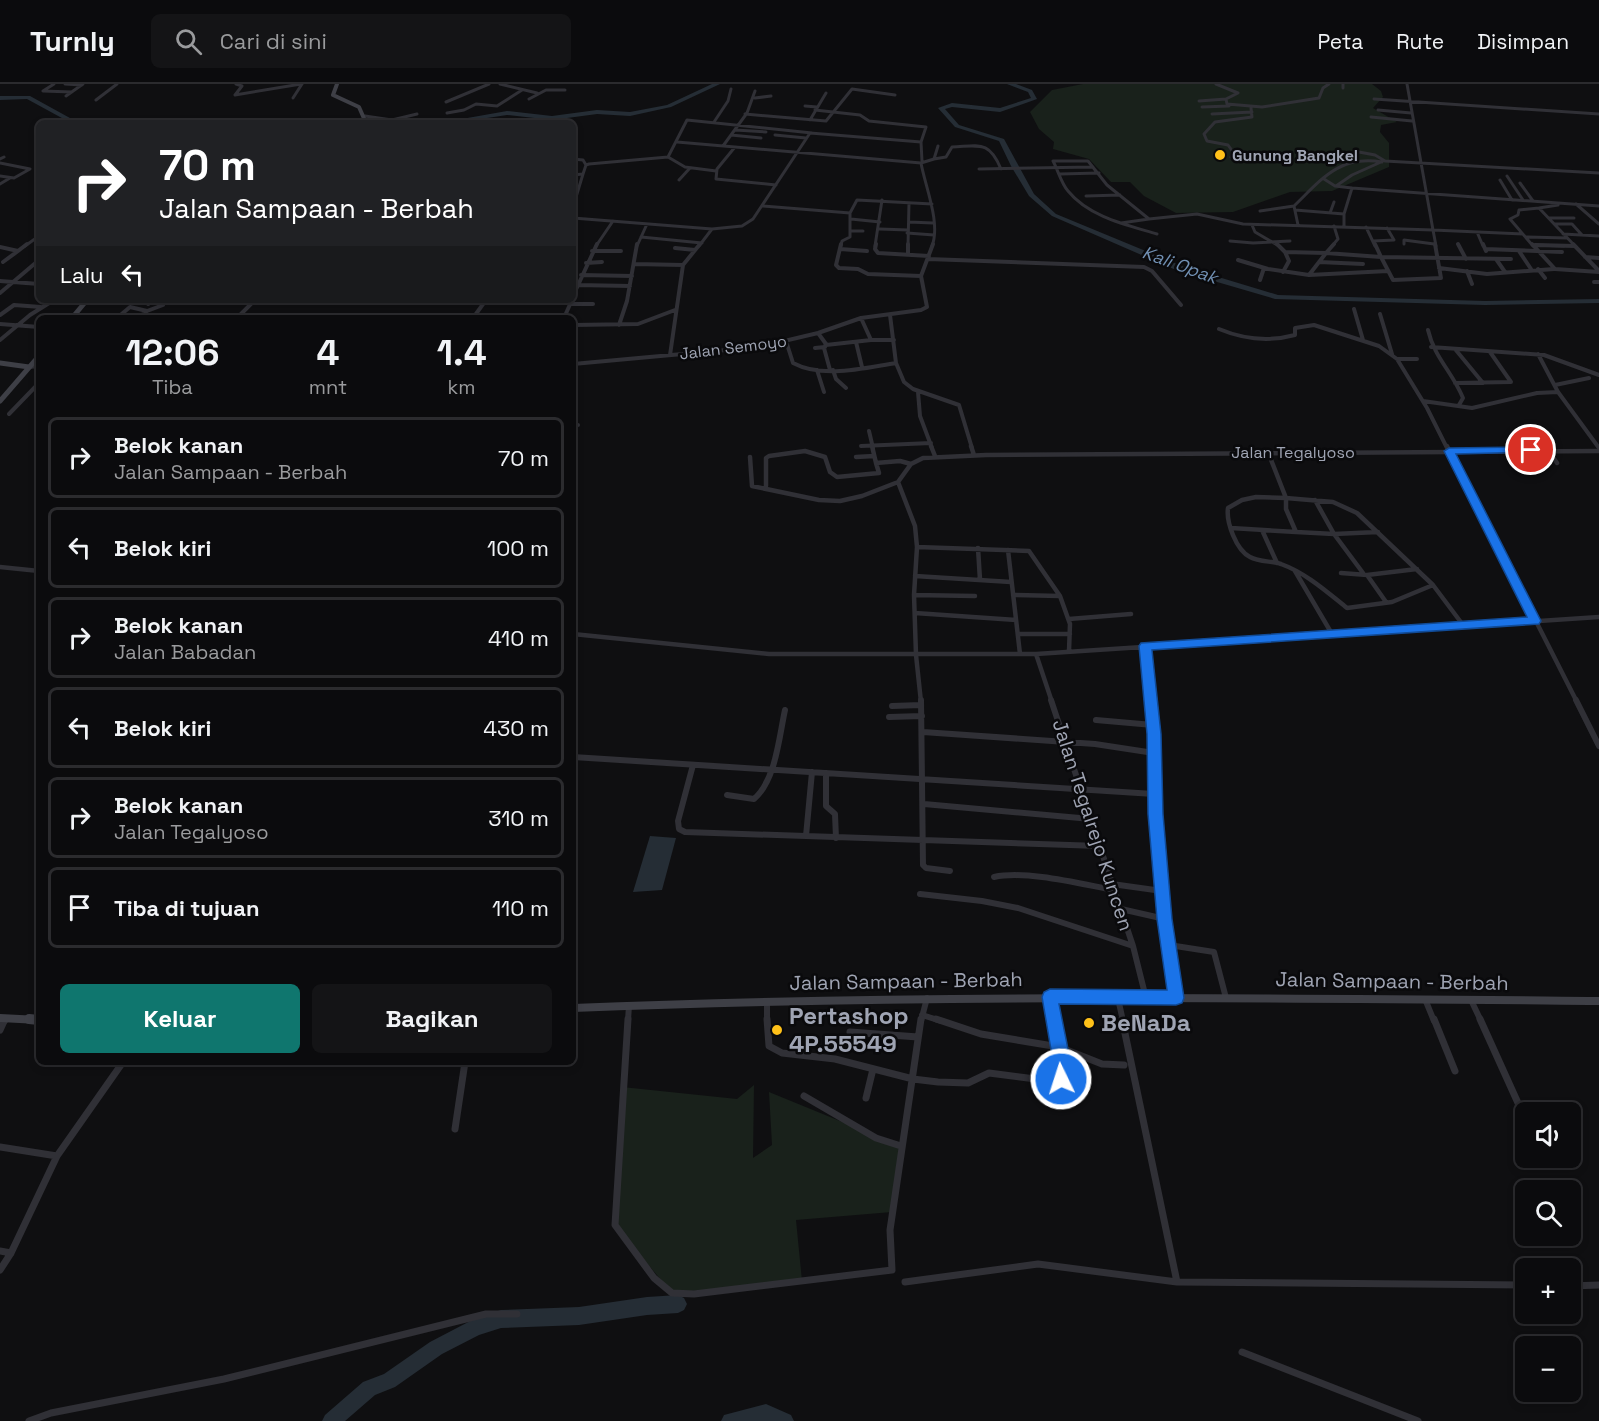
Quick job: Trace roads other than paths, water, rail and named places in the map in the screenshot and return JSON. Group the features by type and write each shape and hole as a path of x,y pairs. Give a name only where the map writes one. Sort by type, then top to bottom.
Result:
{"main road":[{"path":"337,84 333,95 358,106 366,120"},
{"path":"75,315 85,303"},
{"path":"0,401 36,359"},
{"path":"0,363 29,367"},
{"name":"Jalan Sampaan - Berbah","path":"576,1008 927,996 1599,1001"},
{"path":"3,1018 36,1020"}],"street":[{"path":"54,84 43,91 72,92"},
{"path":"65,84 82,85"},
{"path":"96,100 117,84"},
{"path":"236,84 242,86 235,95 302,84"},
{"path":"276,89 277,84"},
{"path":"294,98 302,84"},
{"path":"446,102 489,84"},
{"path":"500,84 537,93"},
{"path":"1199,101 1226,99 1238,95 1216,84"},
{"path":"1212,114 1233,113 1319,98 1322,96 1323,88 1329,84"},
{"path":"1366,227 1393,280 1441,278 1407,84"},
{"path":"66,96 82,85"},
{"path":"529,99 553,86 565,90"},
{"path":"714,122 728,101 730,89"},
{"path":"820,133 831,112 852,89 895,95"},
{"path":"447,112 464,110 476,104 497,106 522,90"},
{"path":"723,146 745,114 754,98 755,91"},
{"path":"810,120 826,93"},
{"path":"754,98 771,96"},
{"path":"1226,99 1225,102 1234,106 1251,110"},
{"path":"1374,99 1599,114"},
{"path":"805,106 860,115 869,121 926,128 921,142 922,162 926,190 932,204 934,235 921,276 868,274 858,269 839,268 836,265 842,241 850,237 850,213 854,202 859,199 932,204"},
{"path":"1225,106 1233,113"},
{"path":"1202,107 1234,106"},
{"path":"1231,157 1233,152 1228,145 1207,141 1205,133 1215,122 1251,117 1251,110"},
{"path":"1378,110 1411,113"},
{"path":"365,116 397,120 417,114"},
{"path":"745,114 826,121"},
{"path":"1371,117 1412,121"},
{"path":"668,157 687,119 921,142"},
{"path":"760,148 769,127"},
{"path":"735,130 766,132"},
{"path":"576,218 712,229 728,229 746,224 763,206 806,138 813,133"},
{"path":"731,135 761,138"},
{"path":"775,135 806,138"},
{"path":"677,142 922,162 946,157 952,147 987,146 993,150 1001,169"},
{"path":"934,159 938,146"},
{"path":"716,171 735,147"},
{"path":"1359,152 1375,155 1383,161"},
{"path":"586,165 668,157 690,168 716,171"},
{"path":"576,159 583,160 586,165"},
{"path":"1294,208 1333,169 1364,159 1599,173"},
{"path":"1149,219 1107,185 1086,160 1053,161 1067,190 1078,201 1118,223 1157,234"},
{"path":"1336,186 1347,176 1364,171 1383,161"},
{"path":"0,164 30,168 0,184"},
{"path":"576,200 586,165"},
{"path":"979,169 1093,167"},
{"path":"679,180 690,168"},
{"path":"716,171 718,180 776,185"},
{"path":"576,175 583,174"},
{"path":"1060,174 1099,174"},
{"path":"0,176 11,177"},
{"path":"1507,176 1523,200"},
{"path":"1324,179 1336,186 1352,188 1599,206"},
{"path":"1500,180 1512,200"},
{"path":"1521,183 1533,201"},
{"path":"1344,226 1344,214 1352,188"},
{"path":"1086,196 1121,195"},
{"path":"882,200 880,229 875,249 883,255 1144,267 1153,272 1182,305"},
{"path":"1330,213 1334,202"},
{"path":"908,255 909,203"},
{"path":"1555,269 1510,219 1518,215 1519,210 1566,203"},
{"path":"1576,204 1599,224"},
{"path":"763,206 850,213"},
{"path":"1294,208 1298,225"},
{"path":"1260,210 1294,208 1344,214"},
{"path":"1539,208 1599,271"},
{"path":"1310,211 1313,225"},
{"path":"1118,223 1197,214 1227,222 1252,225 1344,226 1567,238"},
{"path":"1548,218 1574,218"},
{"path":"851,219 880,222"},
{"path":"576,288 592,251 613,221"},
{"path":"909,222 933,223"},
{"path":"619,325 630,286 636,247 647,224"},
{"path":"1554,224 1572,224 1582,235"},
{"path":"1252,225 1255,232 1284,252 1288,261 1283,272"},
{"path":"1309,275 1338,239 1334,226"},
{"path":"1373,241 1394,240 1387,228"},
{"path":"669,355 683,264 712,229"},
{"path":"880,229 934,235"},
{"path":"850,231 862,231"},
{"path":"1593,231 1598,236"},
{"path":"1477,232 1490,258"},
{"path":"1563,234 1598,236"},
{"path":"641,237 702,243"},
{"path":"3,262 36,238"},
{"path":"1404,244 1404,240 1434,244"},
{"path":"1230,241 1274,243 1290,241"},
{"path":"1458,244 1466,259"},
{"path":"1535,245 1575,246"},
{"path":"0,247 18,251"},
{"path":"675,248 695,250"},
{"path":"840,249 867,250"},
{"path":"1485,249 1562,252"},
{"path":"592,251 621,251"},
{"path":"1519,251 1532,269"},
{"path":"1284,252 1381,257 1511,259"},
{"path":"1585,257 1599,258"},
{"path":"1496,259 1505,272"},
{"path":"1238,260 1264,268 1309,275 1388,272"},
{"path":"586,262 602,261"},
{"path":"1319,262 1363,264"},
{"path":"0,293 36,263"},
{"path":"634,264 683,264"},
{"path":"1260,280 1264,268"},
{"path":"1439,268 1491,274 1532,269 1599,271"},
{"path":"1538,269 1545,278"},
{"path":"1467,271 1472,284"},
{"path":"581,275 632,276"},
{"name":"Jalan Semoyo","path":"576,364 750,348 818,333 861,318 925,309 927,306 921,276"},
{"path":"0,281 36,284"},
{"path":"577,285 630,286"},
{"path":"576,301 593,304"},
{"path":"0,340 49,303"},
{"path":"240,315 252,303"},
{"path":"0,315 14,305 43,307"},
{"path":"142,315 163,305"},
{"path":"120,315 128,308 147,311"},
{"path":"1354,309 1363,340"},
{"path":"576,325 645,323 675,310"},
{"path":"1380,314 1392,354"},
{"path":"890,315 897,366 904,382 918,392 959,405 974,455"},
{"path":"861,318 871,340"},
{"path":"0,324 36,327"},
{"path":"1219,329 1234,335 1276,340 1295,335 1295,328 1314,325 1363,340 1392,354 1397,359 1423,401 1599,746"},
{"path":"1428,330 1431,347 1437,359 1463,398 1459,405"},
{"path":"818,333 825,346 831,370 836,379 846,388"},
{"path":"815,348 871,340 894,340"},
{"path":"786,341 794,365 817,370 897,366"},
{"path":"856,342 862,367"},
{"path":"1431,347 1538,354 1599,375"},
{"path":"1455,349 1483,383"},
{"path":"1455,384 1511,382 1490,352"},
{"path":"1538,354 1558,392 1599,449"},
{"path":"1397,359 1417,358"},
{"path":"29,367 36,366"},
{"path":"817,370 824,392"},
{"path":"1555,385 1589,378"},
{"path":"9,414 36,386"},
{"path":"918,392 920,416 935,456"},
{"path":"1423,401 1472,408 1537,393 1558,392"},
{"path":"766,486 766,458 769,456 812,452 825,457 830,472 837,477 879,473 869,431"},
{"path":"861,446 931,443"},
{"name":"Jalan Tegalyoso","path":"911,464 935,456 974,455 1599,449"},
{"path":"1548,450 1557,463"},
{"path":"1268,452 1286,498 1286,509 1296,532"},
{"path":"856,457 874,456"},
{"path":"750,457 753,486 766,486 839,501 898,482 911,464 900,461 876,463"},
{"path":"898,482 915,526 917,548 914,595 916,656 923,732 924,867 950,871"},
{"path":"1434,585 1426,591 1386,602 1367,607 1347,608 1316,583 1294,570 1277,563 1249,557 1242,551 1231,528 1227,515 1228,508 1253,496 1333,502 1350,509 1434,585 1463,625"},
{"path":"1314,500 1346,553 1357,562 1386,602"},
{"path":"1231,528 1334,534 1378,532"},
{"path":"1262,530 1277,563"},
{"path":"917,548 978,548 1030,552 1060,596 1069,619 1069,651"},
{"path":"978,548 980,580"},
{"path":"1008,550 1013,576 1011,582 1020,654"},
{"path":"0,567 36,571"},
{"path":"1341,573 1365,574 1417,569"},
{"path":"1294,570 1332,634"},
{"path":"915,576 1011,582"},
{"path":"914,595 975,597"},
{"path":"1013,595 1060,596"},
{"path":"915,613 1016,620"},
{"path":"1069,619 1131,614"},
{"path":"576,634 769,654 916,656 1036,654 1599,617"},
{"path":"1018,634 1070,634"},
{"path":"1146,646 1153,725 1154,794 1162,891 1176,998"},
{"name":"Jalan Tegalrejo Kuncen","path":"1036,654 1133,946 1146,998"},
{"path":"892,706 921,705"},
{"path":"727,795 758,798 762,794 785,710"},
{"path":"889,717 922,716"},
{"path":"1096,720 1153,725"},
{"path":"923,732 1095,744 1154,753"},
{"path":"576,758 1154,794"},
{"path":"693,765 678,821 681,831 751,836 1100,846"},
{"path":"806,836 812,772"},
{"path":"826,773 826,806 835,814 836,838"},
{"path":"924,804 1090,819"},
{"path":"994,877 1003,875 1055,879 1162,891"},
{"path":"920,894 969,898 1019,908 1112,941 1133,946"},
{"path":"1121,909 1165,919"},
{"path":"1169,945 1214,952 1226,998"},
{"path":"629,1005 615,1225 654,1278 672,1293 694,1294 892,1270 890,1230 918,1037 927,996"},
{"path":"767,1001 769,1046 782,1053 835,1059 913,1079 968,1083 989,1073 1043,1080 1061,1079 1064,1074 1050,997"},
{"path":"1425,999 1455,1071"},
{"path":"1471,1000 1518,1102"},
{"path":"1119,1002 1177,1282"},
{"path":"922,1015 981,1034 1059,1047 1102,1065 1124,1065"},
{"path":"0,1030 3,1018"},
{"path":"850,1032 918,1037"},
{"path":"0,1270 11,1253 57,1156 121,1065"},
{"path":"454,1129 465,1065"},
{"path":"866,1098 873,1069"},
{"path":"804,1096 876,1138 901,1146"},
{"path":"0,1147 57,1156"},
{"path":"0,1251 11,1253"},
{"path":"905,1282 1038,1264 1177,1282 1515,1285"},
{"path":"1581,1286 1599,1285"},
{"path":"29,1421 51,1413 224,1379 474,1316 517,1314"},
{"path":"1242,1352 1418,1421"}],"waterway":[{"name":"Kali Opak","path":"462,120 507,113 552,118 597,112 630,114 669,106 717,84"},
{"name":"Kali Opak","path":"1010,84 1030,91 1034,99 1000,110 952,105 941,108 957,126 1002,140 1031,195 1054,215 1179,268 1278,297 1485,303 1599,301"},
{"name":"Kali Opak","path":"0,98 28,97 70,120"},
{"path":"331,1421 369,1388 389,1381 436,1348 476,1327 501,1319 579,1316 678,1304"},
{"path":"730,1421 766,1413 785,1421"}],"place":[{"name":"Gunung Bangkel","path":"1220,155"},
{"name":"BeNaDa","path":"1089,1023"},
{"name":"Pertashop 4P.55549","path":"777,1030"}]}
